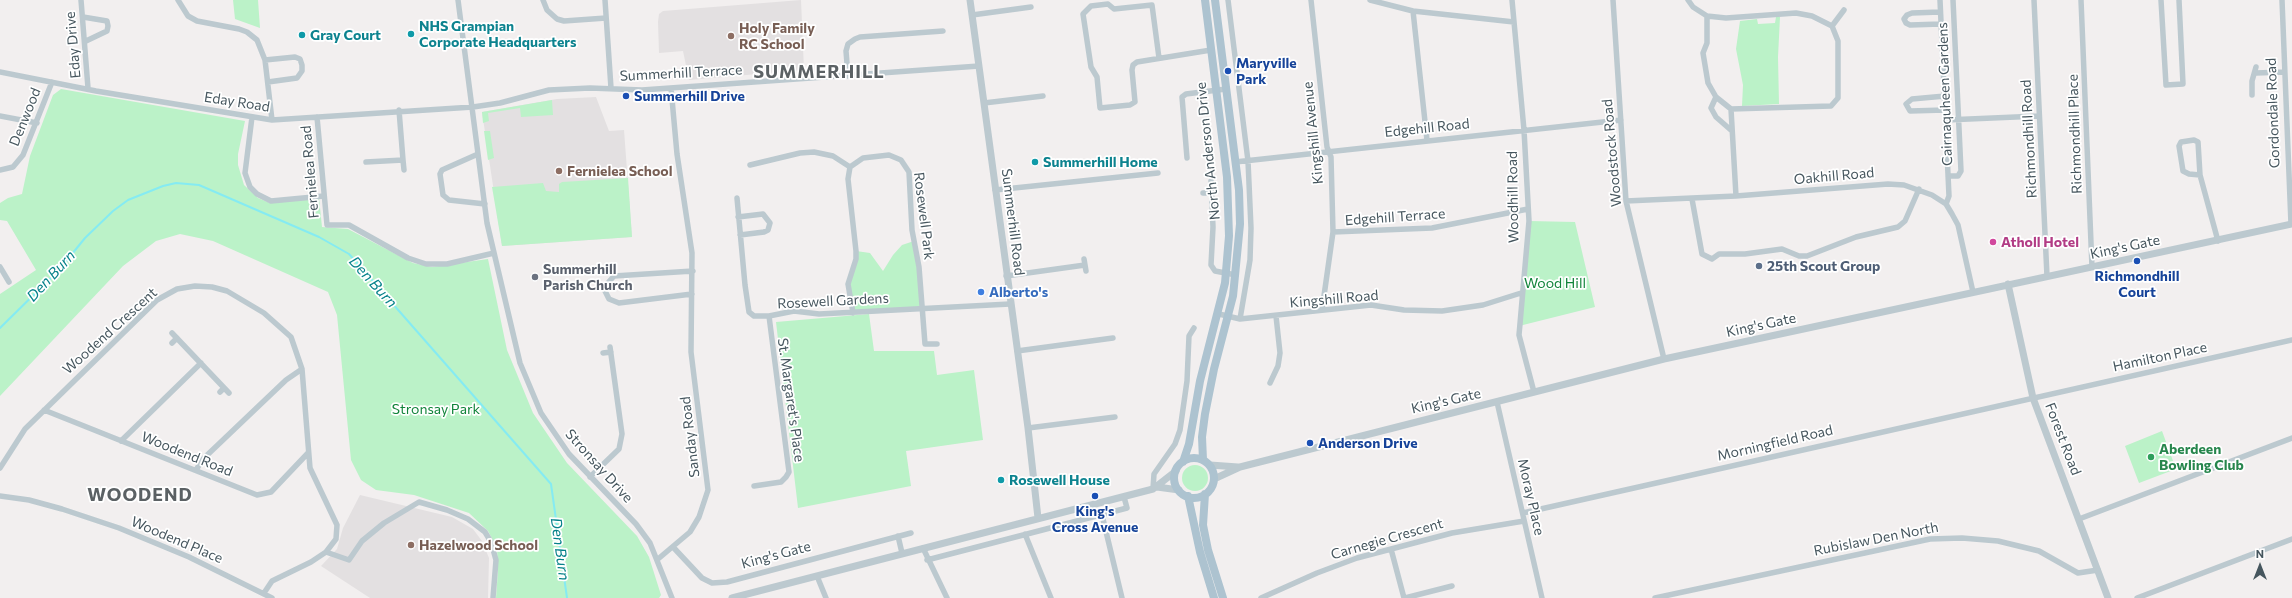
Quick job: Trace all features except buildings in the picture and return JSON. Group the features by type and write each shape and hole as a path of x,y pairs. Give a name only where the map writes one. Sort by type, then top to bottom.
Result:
{"main road":[{"name":"North Anderson Drive","path":"1183,462 1190,439 1200,381 1219,314 1226,274 1229,206 1205,0"},
{"name":"North Anderson Drive","path":"1206,463 1202,437 1214,369 1228,317 1236,275 1240,224 1235,162 1215,0"},
{"path":"1191,458 1206,463 1214,479 1212,486 1205,494 1194,498 1179,490 1175,481 1176,471 1183,462 1191,458"},
{"path":"1205,494 1203,525 1210,556 1223,598"},
{"path":"1188,496 1200,552 1214,598"}],"street":[{"name":"Eday Drive","path":"81,0 86,41 88,88"},
{"path":"178,0 188,16 197,21 248,32 257,40 265,60 272,120"},
{"name":"Stronsay Drive","path":"458,0 485,204 494,253 512,334 532,395 548,424 569,454 636,524 650,543 658,559 672,598"},
{"path":"543,0 547,10 557,19 564,21 606,18"},
{"path":"605,0 610,88"},
{"name":"Summerhill Road","path":"970,0 1006,276 1028,428 1038,518"},
{"path":"1228,0 1248,161 1251,228 1250,260 1240,319"},
{"name":"Kingshill Avenue","path":"1311,0 1328,151 1331,157 1333,232 1322,310"},
{"path":"1370,0 1413,11 1514,22"},
{"name":"Woodhill Road","path":"1512,0 1524,130 1529,221 1521,293 1519,335 1534,392"},
{"name":"Woodstock Road","path":"1613,0 1626,201 1664,359"},
{"path":"1688,0 1693,7 1706,16 1726,18 1796,13 1812,16 1832,26 1838,40 1840,85 1838,98 1831,106 1731,109 1716,97 1708,83 1703,53 1707,43 1706,16"},
{"name":"Cairnaquheen Gardens","path":"1940,0 1949,196 1946,204"},
{"name":"Cairnaquheen Gardens","path":"1948,176 1958,176 1961,171 1953,0"},
{"name":"Richmondhill Road","path":"2034,0 2048,276"},
{"name":"Richmondhill Place","path":"2081,0 2092,267"},
{"path":"2161,0 2166,85 2183,84 2179,0"},
{"name":"Gordondale Road","path":"2282,0 2284,81 2291,224"},
{"path":"1159,58 1152,5 1114,9 1108,4 1091,6 1083,14 1091,67 1097,77 1100,108 1130,105 1135,102 1133,65 1138,62 1211,50"},
{"path":"972,15 1031,7"},
{"path":"1832,26 1844,10"},
{"path":"1413,11 1427,140"},
{"name":"Cairnaquheen Gardens","path":"1940,12 1912,13 1907,15 1904,19 1906,23 1910,25 1941,24"},
{"path":"83,17 107,21 108,26 107,30 86,41"},
{"path":"848,76 846,51 848,44 860,36 943,31"},
{"path":"265,60 295,57 300,60 302,65 302,71 297,78 268,82"},
{"name":"Summerhill Terrace","path":"473,107 500,103 538,91 610,88 642,90 979,66"},
{"path":"2252,94 2252,81 2256,70 2284,72"},
{"name":"Eday Road","path":"0,72 272,120 399,110 473,107"},
{"path":"2284,81 2292,81"},
{"name":"Denwood","path":"0,170 13,167 23,155 52,82"},
{"name":"Sanday Road","path":"658,559 690,532 699,517 708,490 691,352 692,253 677,154 671,88"},
{"path":"1188,158 1182,97 1186,94 1226,89"},
{"path":"984,103 1043,96"},
{"name":"Cairnaquheen Gardens","path":"1945,96 1912,98 1906,104 1910,111 1945,110"},
{"path":"1716,97 1711,108 1716,118 1732,131"},
{"path":"1731,109 1736,196"},
{"path":"399,110 404,170"},
{"path":"0,116 37,123"},
{"path":"1946,120 2039,116"},
{"path":"252,117 245,173 250,187 257,194 271,201 324,196"},
{"name":"Fernielea Road","path":"317,117 327,225 349,226 408,258 426,264 447,264 494,253"},
{"name":"Edgehill Road","path":"1235,162 1621,120"},
{"path":"2200,175 2189,174 2183,171 2179,146 2181,142 2194,140 2198,142 2200,175 2218,241"},
{"path":"750,165 800,153 814,152 833,156 850,167 848,179 856,259 848,284 853,312"},
{"path":"478,154 445,168 440,174 443,195 446,198 485,204"},
{"name":"Rosewell Park","path":"850,167 863,158 889,155 901,160 909,172 912,230 922,307 925,344 938,344"},
{"path":"366,162 403,160"},
{"path":"995,190 1158,174"},
{"path":"1211,181 1211,265 1215,271 1236,275"},
{"name":"Oakhill Road","path":"1626,201 1736,196 1888,184 1919,189 1946,204"},
{"path":"1692,198 1702,254 1712,259 1719,254 1745,254 1782,249 1799,256 1807,256 1856,237 1898,227 1904,221 1919,189"},
{"path":"1203,193 1212,192"},
{"name":"Rosewell Gardens","path":"737,198 749,312 754,316 769,316 794,312 819,314 922,307 1010,304"},
{"path":"1946,204 1958,226 1974,292"},
{"name":"Edgehill Terrace","path":"1333,232 1432,228 1528,209"},
{"path":"738,217 763,214 770,223 768,230 764,232 740,235"},
{"name":"King's Gate","path":"1214,479 1240,467 1664,359 2008,284 2218,241 2291,224"},
{"path":"1006,276 1084,262 1086,272"},
{"path":"0,267 9,282"},
{"path":"692,294 620,303 609,299 605,291 607,284 614,276 693,272"},
{"name":"Forest Road","path":"2008,284 2033,398 2108,598"},
{"name":"Woodend Crescent","path":"0,468 25,429 157,300 177,290 195,286 212,287 227,291 264,313 291,337 302,369 308,453 312,476 337,525 336,539 326,552"},
{"name":"Kingshill Road","path":"1219,314 1240,319 1371,305 1404,310 1442,311 1483,305 1521,293"},
{"name":"St. Margaret's Place","path":"754,486 781,482 789,472 769,316"},
{"path":"1270,382 1278,366 1280,353 1276,316"},
{"path":"1155,488 1154,474 1175,444 1180,430 1187,381 1189,336 1194,328"},
{"path":"172,333 230,393"},
{"path":"172,343 177,338"},
{"path":"1017,351 1113,338"},
{"name":"Hamilton Place","path":"2033,398 2292,340"},
{"path":"590,477 619,449 622,434 611,350 603,354"},
{"path":"121,440 201,363"},
{"path":"196,470 203,459 286,380 302,369"},
{"path":"220,392 224,388"},
{"name":"Morningfield Road","path":"1523,513 2033,398"},
{"name":"Moray Place","path":"1497,402 1542,598"},
{"name":"Woodend Road","path":"44,410 257,495 264,495 271,492 308,453"},
{"path":"1028,428 1115,417"},
{"path":"2079,519 2292,438"},
{"name":"King's Gate","path":"1206,463 1240,467"},
{"path":"1155,488 1176,471"},
{"path":"732,598 1155,488 1179,490"},
{"name":"Woodend Place","path":"0,496 29,500 62,508 119,528 190,557 272,598"},
{"path":"927,560 1127,508 1124,497"},
{"path":"264,593 272,581 326,552 349,560 362,541 384,523 419,502 447,510 468,519 485,532 491,542 496,560 493,598"},
{"path":"1102,515 1122,598"},
{"name":"Carnegie Crescent","path":"1261,598 1317,573 1391,549 1452,532 1524,521"},
{"name":"King's Gate","path":"673,547 702,578 712,583 727,582 911,533"},
{"path":"1025,534 1050,598"},
{"path":"898,536 902,553"},
{"name":"Rubislaw Den North","path":"1654,598 1930,539 1962,538 1998,541 2039,551 2078,573 2098,570"},
{"path":"2137,598 2292,539"},
{"path":"923,548 927,560 947,598"},
{"path":"1391,549 1405,598 1452,586"},
{"path":"817,576 826,598"}],"shaded area":[{"name":"Holy Family RC School","path":"801,0 804,70 689,80 683,51 659,53 658,22 659,14 663,11"},
{"name":"Fernielea School","path":"596,97 609,131 624,130 632,237 502,246 482,112 557,99"},
{"name":"Hazelwood School","path":"360,495 452,517 473,529 482,541 489,558 488,598 370,598 321,566 337,549 343,528"}],"green space":[{"path":"233,0 258,0 260,28 235,19"},
{"path":"1776,17 1780,17 1778,57 1779,104 1742,106 1743,85 1736,49 1740,21 1757,19 1758,24 1775,23"},
{"name":"Stronsay Park","path":"61,89 245,121 238,154 238,165 244,185 258,198 270,203 319,198 322,227 348,229 413,263 432,267 488,259 507,350 533,413 567,463 637,536 649,557 661,595 659,598 496,598 498,570 497,548 488,531 469,513 414,495 376,490 361,480 351,460 337,315 328,292 213,241 180,234 156,241 123,266 0,396 0,294 36,270 7,221 0,220 0,203 8,198 22,194 30,156 53,95"},
{"path":"552,100 553,115 521,117 520,108 488,113 489,121 483,123 482,112"},
{"path":"484,131 490,131 494,158 488,160"},
{"path":"628,178 632,237 502,246 492,187 543,183 546,191 559,192 559,184 562,182"},
{"name":"Wood Hill","path":"1529,221 1575,222 1595,307 1519,326"},
{"path":"914,241 922,307 853,313 849,277 856,251 870,253 883,271 893,255 902,245"},
{"path":"869,314 874,351 934,351 937,375 974,370 983,440 906,451 911,486 798,508 776,322"},
{"name":"Aberdeen Bowling Club","path":"2162,431 2176,469 2139,483 2125,446"},
{"path":"1195,465 1204,469 1208,478 1204,487 1195,491 1186,487 1182,478 1186,469"}],"waterway":[{"name":"Den Burn","path":"0,328 59,270 85,238 113,211 128,200 163,186 176,183 199,185 319,237 349,254 551,484 567,598"}],"place":[{"name":"NHS Grampian Corporate Headquarters","path":"411,34"},
{"name":"Gray Court","path":"302,35"},
{"name":"Holy Family RC School","path":"731,36"},
{"name":"Maryville Park","path":"1228,71"},
{"name":"Summerhill Drive","path":"626,96"},
{"name":"Summerhill Home","path":"1035,162"},
{"name":"Fernielea School","path":"559,171"},
{"name":"Atholl Hotel","path":"1993,242"},
{"name":"Richmondhill Court","path":"2137,261"},
{"name":"25th Scout Group","path":"1759,266"},
{"name":"Summerhill Parish Church","path":"535,277"},
{"name":"Alberto's","path":"981,292"},
{"name":"Anderson Drive","path":"1310,443"},
{"name":"Aberdeen Bowling Club","path":"2151,457"},
{"name":"Rosewell House","path":"1001,480"},
{"name":"King's Cross Avenue","path":"1095,496"},
{"name":"Hazelwood School","path":"411,545"}],"district":[{"name":"SUMMERHILL","path":"819,72"},
{"name":"WOODEND","path":"140,495"}]}
